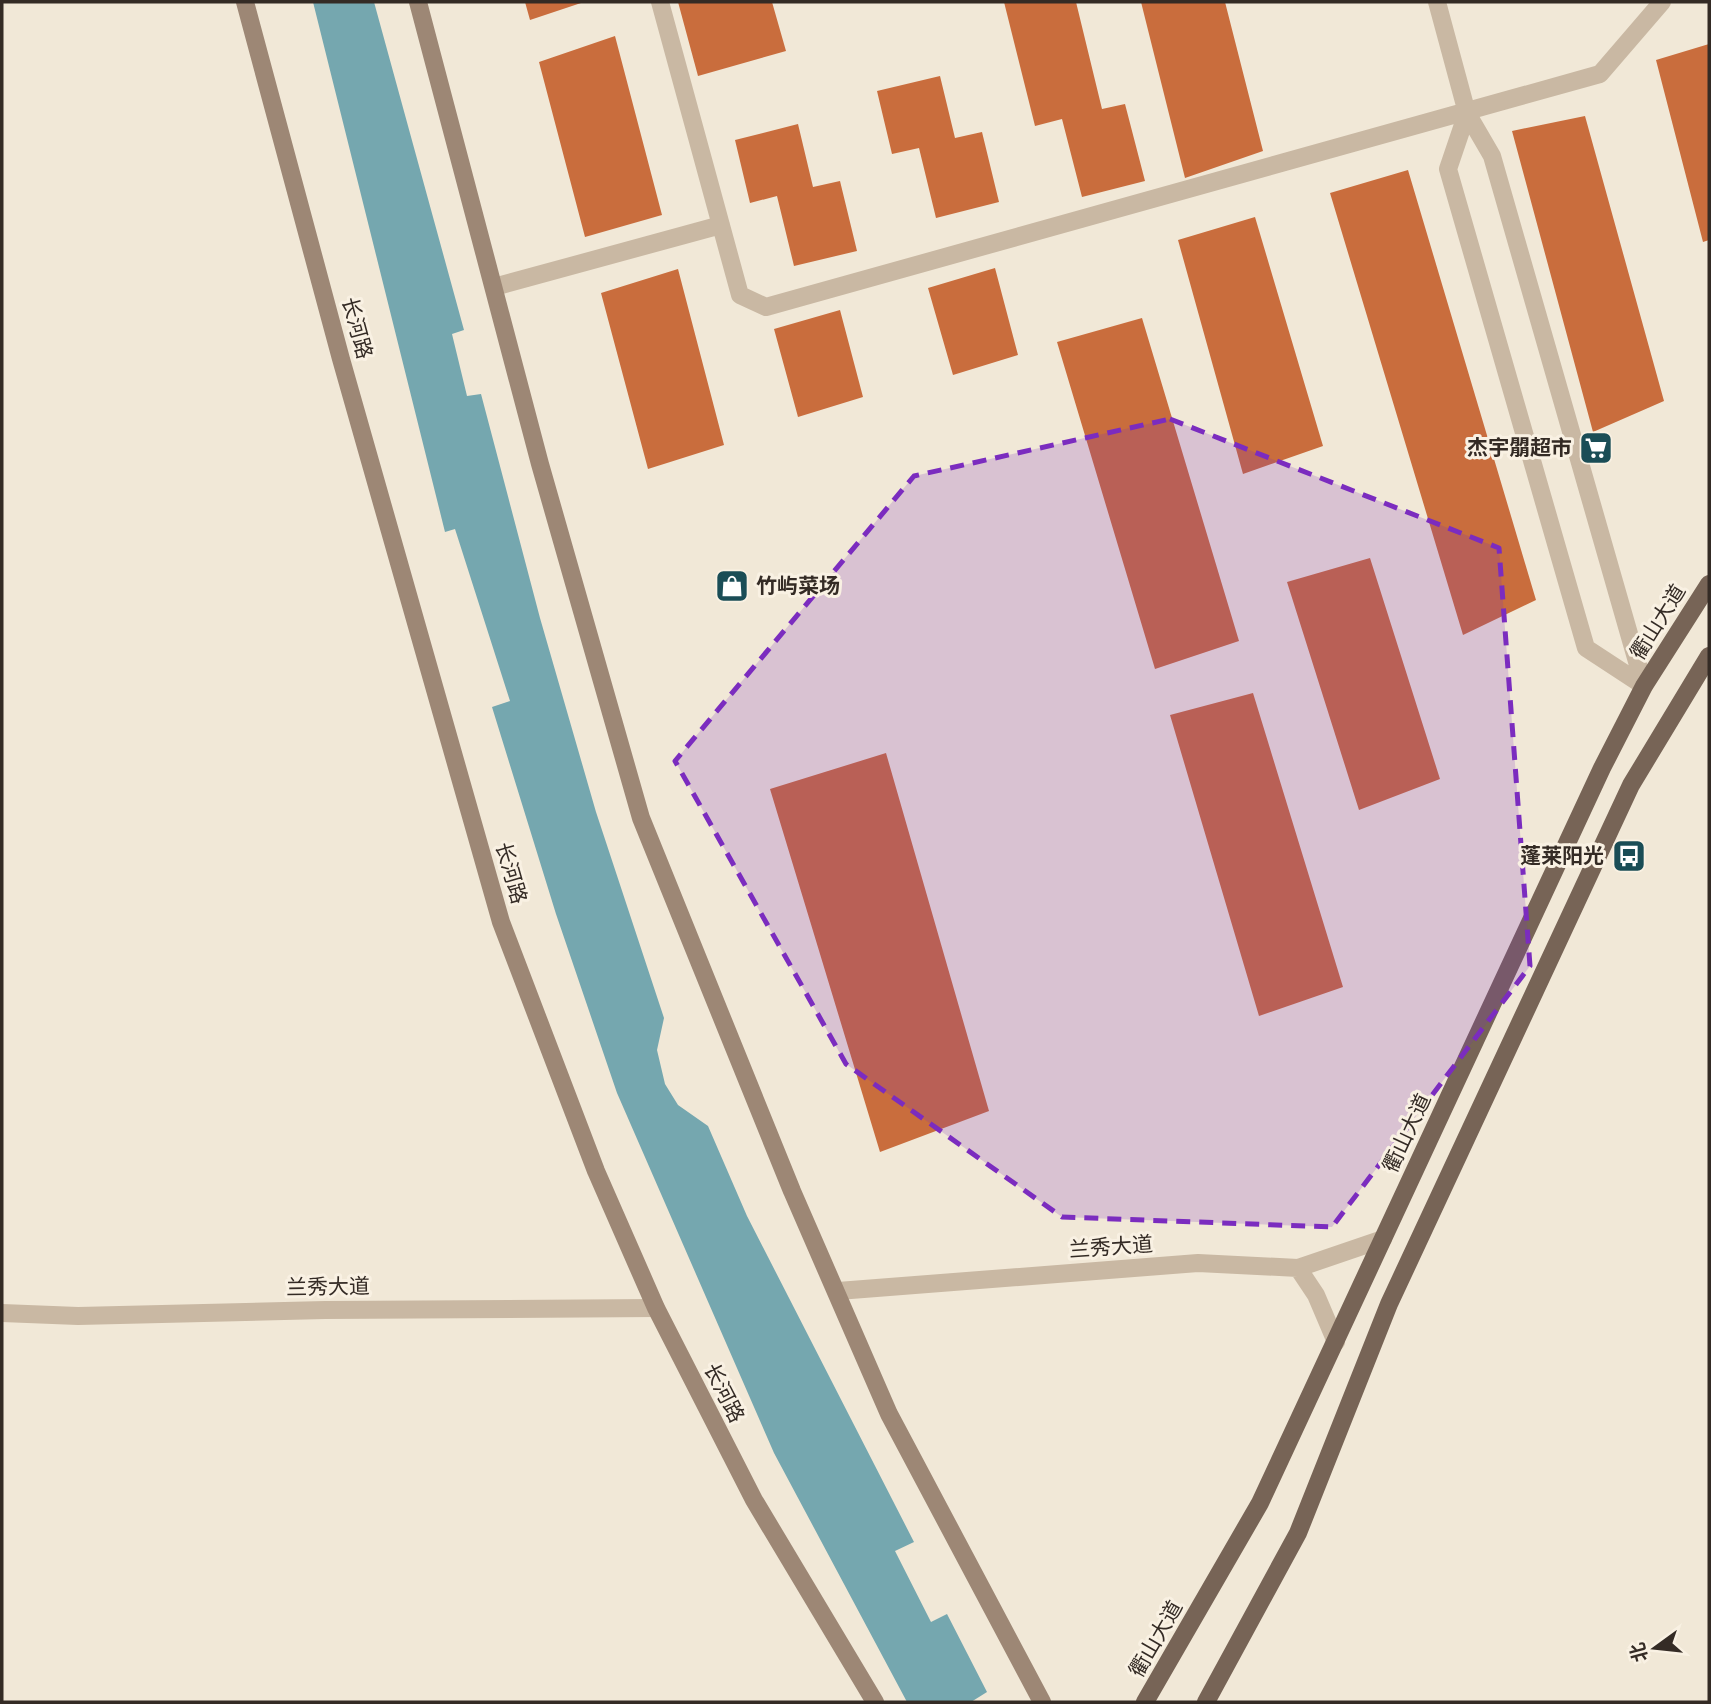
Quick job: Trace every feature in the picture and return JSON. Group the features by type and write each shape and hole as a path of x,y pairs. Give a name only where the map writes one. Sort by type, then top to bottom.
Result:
{"main road":[{"name":"长河路","path":"245,2 345,372 501,922 596,1171 656,1308 754,1500 875,1702"},
{"path":"418,2 540,464 641,818 792,1191 838,1291 889,1414 1042,1702"},
{"name":"衢山大道","path":"1145,1702 1260,1503 1602,768 1644,686 1709,584"},
{"path":"1206,1702 1298,1533 1389,1304 1631,785 1709,656"}],"street":[{"path":"660,2 740,295 766,307 1600,74 1662,2"},
{"path":"1437,2 1467,113 1492,156 1644,686"},
{"path":"1467,113 1448,169 1586,648 1644,686"},
{"path":"494,287 721,225"},
{"name":"兰秀大道","path":"838,1291 1198,1263 1298,1268 1383,1239"},
{"path":"1298,1268 1316,1295 1336,1342"},
{"name":"兰秀大道","path":"2,1313 78,1316 312,1310 656,1308"}],"highlighted area":[{"path":"1170,419 1499,548 1530,966 1332,1227 1062,1217 846,1064 675,761 914,476"}],"water":[{"path":"313,2 374,2 464,330 452,334 467,396 481,394 540,618 596,812 664,1018 657,1050 665,1084 678,1105 708,1126 747,1216 914,1542 895,1551 931,1622 947,1614 987,1692 971,1702 907,1702 774,1453 617,1093 556,914 492,707 510,701 455,529 445,532"}],"building":[{"path":"525,2 584,2 530,20"},
{"path":"678,2 772,2 786,51 698,76"},
{"path":"1004,2 1076,2 1102,109 1125,104 1145,181 1082,197 1062,119 1035,126"},
{"path":"1141,2 1225,2 1263,151 1185,178"},
{"path":"615,36 662,215 585,237 539,62"},
{"path":"1709,44 1709,240 1703,242 1656,60"},
{"path":"940,76 955,138 982,132 999,202 936,218 919,148 892,154 877,91"},
{"path":"1585,116 1664,401 1593,432 1512,131"},
{"path":"798,124 813,187 840,181 857,251 794,266 777,196 750,203 735,140"},
{"path":"1408,170 1536,600 1463,635 1330,193"},
{"path":"1255,217 1323,446 1243,474 1178,240"},
{"path":"995,268 1018,355 953,375 928,288"},
{"path":"678,269 724,445 648,469 601,293"},
{"path":"840,310 863,397 798,417 774,329"},
{"path":"1142,318 1239,641 1155,669 1057,342"},
{"path":"1370,558 1440,779 1359,810 1287,582"},
{"path":"1253,693 1343,987 1259,1016 1170,715"},
{"path":"886,753 989,1111 880,1152 770,789"}],"place":[{"name":"杰宇朤超市","path":"1596,448"},
{"name":"竹屿菜场","path":"732,586"},
{"name":"蓬莱阳光","path":"1629,856"}]}
